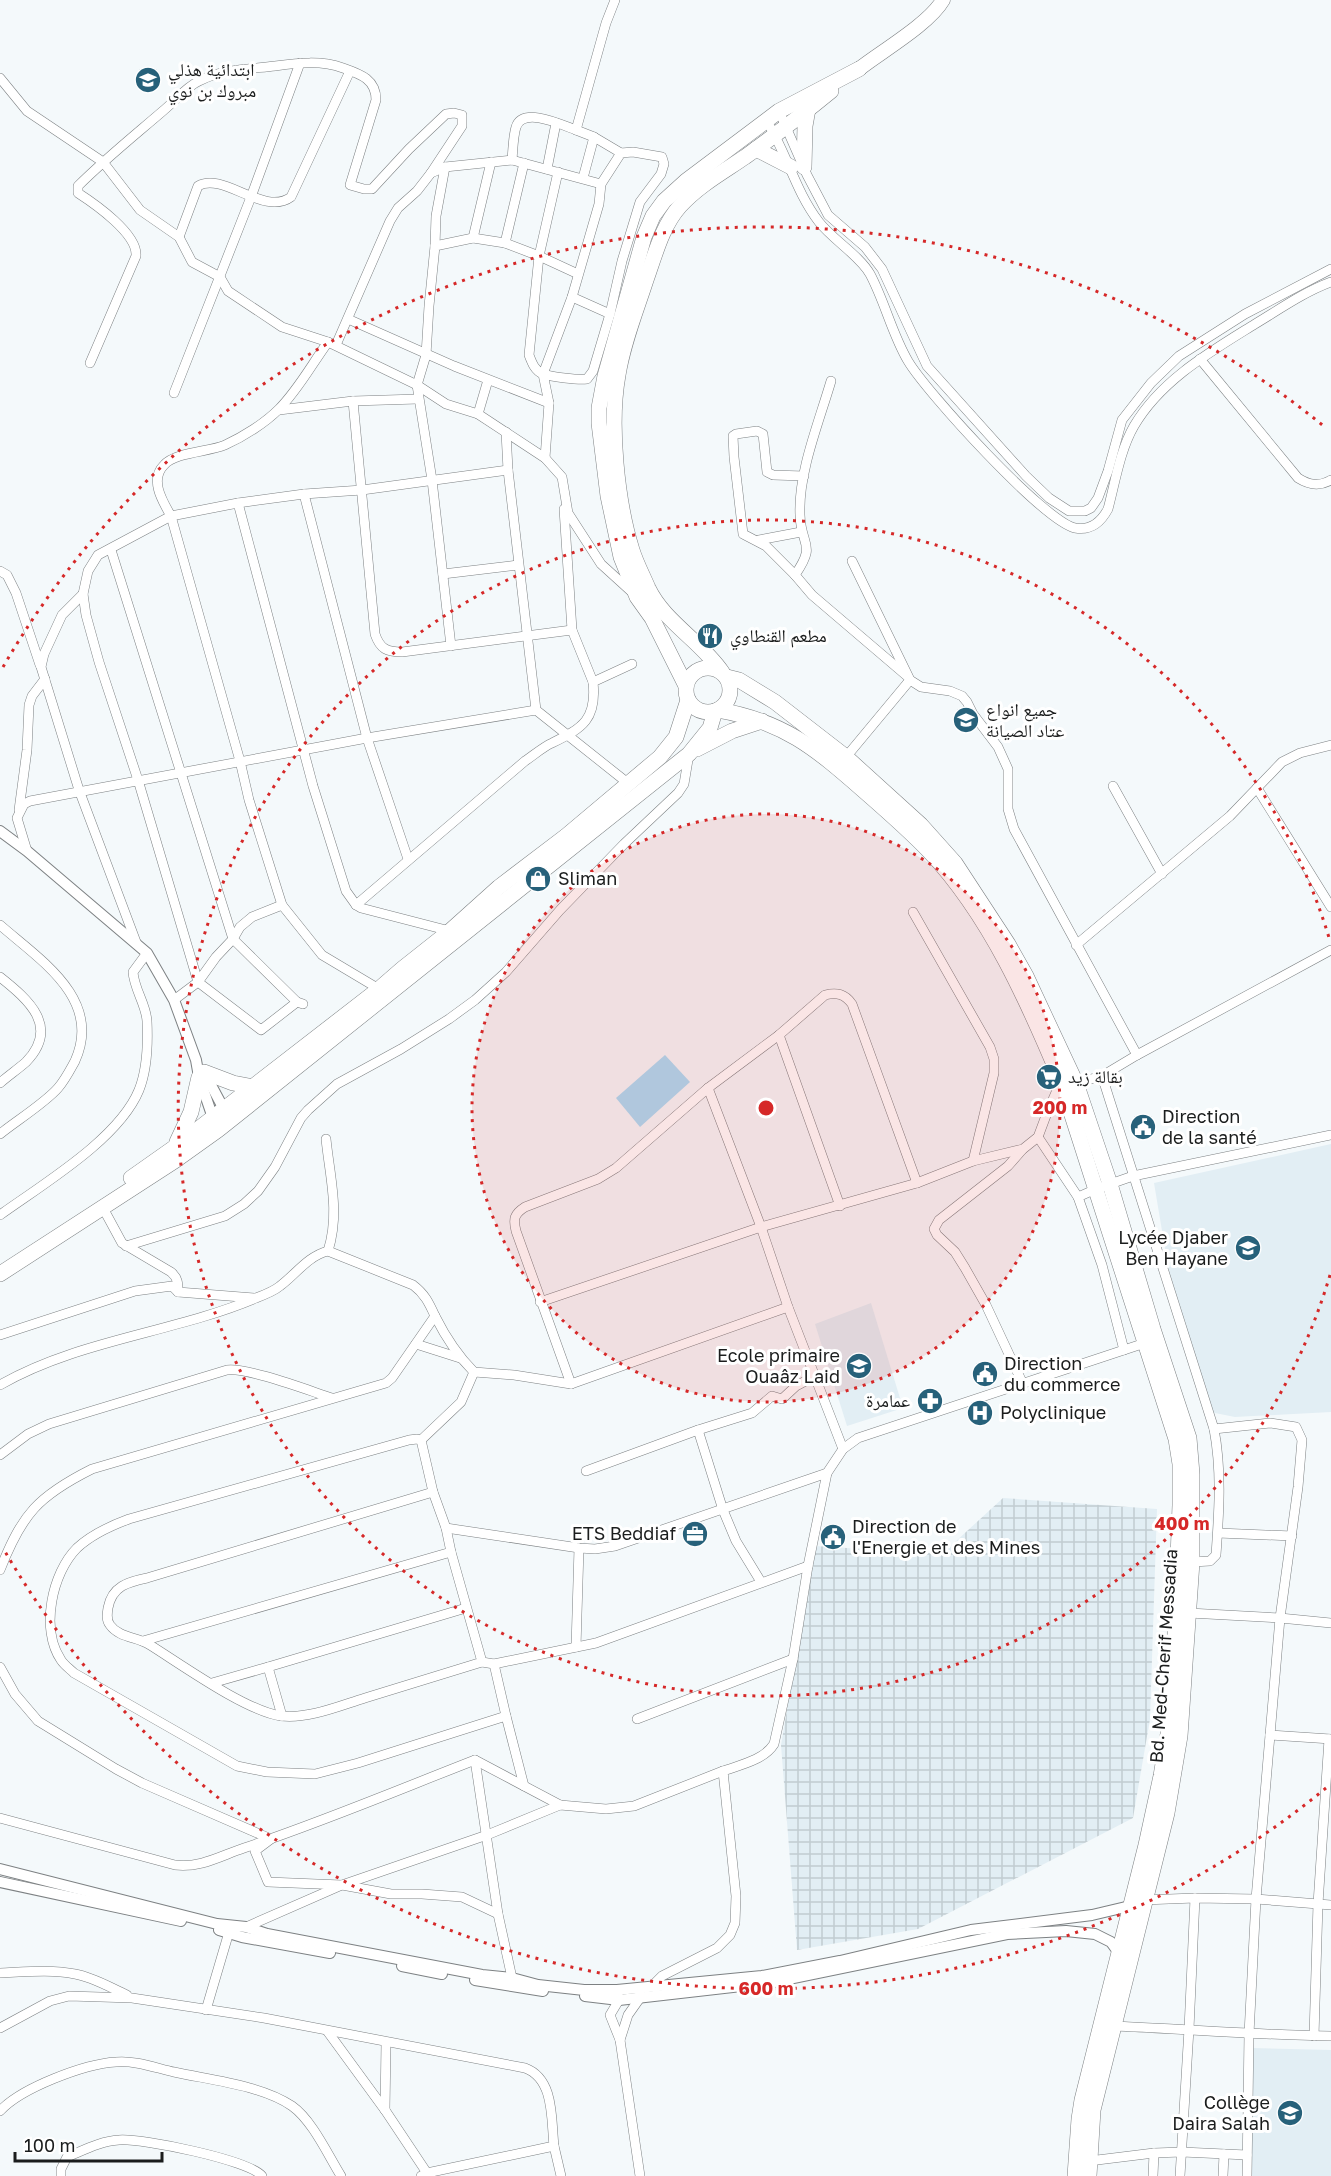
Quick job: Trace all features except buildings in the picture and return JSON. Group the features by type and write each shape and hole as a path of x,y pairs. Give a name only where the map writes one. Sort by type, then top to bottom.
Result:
{"highway":[{"path":"859,69 756,149 700,188 679,207 668,222 657,249 627,336 618,376 614,415 617,459 627,532 633,553 649,590 662,610 711,656 729,684 730,696 723,707 716,711 699,710 687,693 652,618 637,597 616,542 603,459 599,408 608,365 644,237 653,216 664,201 686,181 779,111 859,69"},
{"path":"756,149 797,167 808,109"},
{"path":"0,1263 221,1119 254,1087 379,989 499,887 629,784 669,748 678,730 692,674 698,670 711,668 724,675"},
{"name":"Bd. Med-Cherif Messadia","path":"724,675 739,680 767,697 846,757 921,825 955,863 1008,944 1026,976 1069,1082 1102,1186 1189,1438 1192,1474 1192,1562 1180,1736 1174,1777 1167,1813 1119,1953 1082,2100 1075,2176"},
{"path":"689,754 710,728 716,711"},
{"name":"Bd. Med-Cherif Messadia","path":"716,711 737,713 762,721 804,741 879,804 931,853 969,901 1069,1082"},
{"path":"0,1274 103,1208 221,1119 689,754 732,731 762,721"},
{"path":"175,1147 191,1112 200,1070 233,1083 254,1087"},
{"name":"Bd. Med-Cherif Messadia","path":"1089,2169 1093,2110 1113,2026 1168,1734 1174,1665 1180,1505 1180,1464 1176,1439 1145,1343 1102,1186"}],"main road":[{"path":"859,69 928,16 943,0"}],"street":[{"path":"576,130 606,23 615,0"},
{"path":"174,393 251,197 300,63"},
{"path":"90,363 136,256 136,251 135,245 114,220 103,209 78,193 78,186 102,162 197,81 223,72 300,63 338,66 369,79 376,90 376,100 350,185 364,189 372,189 446,114 462,115 462,126 431,173 417,191 398,208 390,221 348,319 332,344 279,410 224,446 184,456 164,464 159,476 159,495 171,516 249,800 282,905 322,955 379,989"},
{"path":"179,237 198,186 204,183 212,183 251,197 279,203 291,197 350,71"},
{"path":"0,78 27,111 102,162 140,210 179,237 192,262 220,276 228,291 282,327 332,344 417,386 446,404 478,414 545,458 562,477 568,513 601,564 637,597 655,599"},
{"path":"779,111 781,130 797,167 806,203 819,222 868,271 907,360 920,380 971,437 1047,511 1067,525 1084,528 1100,522 1108,509 1126,444 1133,428 1147,406 1165,387 1200,359 1310,290 1331,282"},
{"path":"512,160 517,125 523,118 534,116 594,137 621,153 633,152 662,157 664,164 661,174 640,202 593,371 586,379 576,380 543,374 532,364 529,355 539,256 558,172"},
{"path":"766,120 781,130 797,167 828,215 866,247 882,269 927,366 1033,483 1061,507 1078,513 1092,508 1098,498 1122,420 1133,403 1165,369 1179,356 1212,333 1331,269"},
{"path":"547,169 556,123"},
{"path":"583,178 594,137"},
{"path":"545,458 549,403 543,374 572,297 599,204 602,184 621,153"},
{"path":"431,173 445,167 512,160 602,184"},
{"path":"473,238 491,162"},
{"path":"505,243 524,164"},
{"path":"445,167 436,216 426,355 417,386 432,480 451,646"},
{"path":"435,246 473,238 505,243 578,274"},
{"path":"572,297 610,314"},
{"path":"348,319 426,355 549,403"},
{"path":"1200,359 1298,478 1309,485 1324,484 1331,480"},
{"path":"478,414 488,380"},
{"path":"795,575 805,561 808,549 801,532 800,495 831,381"},
{"path":"279,410 353,401 418,399"},
{"path":"353,401 375,634 380,646 392,652 572,630"},
{"path":"801,532 759,540 744,534 733,436 757,431 763,434 766,472 773,475 804,476"},
{"path":"506,432 518,564 536,710 629,784"},
{"path":"111,549 233,939 300,1003 261,1030 198,982 86,615 83,594 88,571 98,555 171,516 238,503 304,494 362,490 508,471"},
{"path":"356,905 525,761 551,743 569,736 588,718 592,709 593,682 572,630 562,477"},
{"path":"304,494 368,738 408,859"},
{"path":"238,503 303,750 346,891 356,905 450,931"},
{"path":"759,540 812,595 909,678 921,687 950,691 963,696 973,714 998,747 1008,769 1008,809 1014,829 1137,1055"},
{"path":"852,561 909,678"},
{"path":"443,574 518,564"},
{"path":"0,571 7,575 16,593 79,790 136,942"},
{"path":"41,667 44,654 62,615 83,594"},
{"path":"593,682 632,664"},
{"path":"846,757 909,678"},
{"path":"27,850 17,818 27,750 29,705 32,696 45,679"},
{"path":"17,818 24,804 30,801 79,790 536,710"},
{"path":"1076,945 1230,816 1282,762 1299,753 1331,745"},
{"path":"126,1246 225,1216 244,1204 258,1191 275,1167 301,1118 337,1084 449,1019 475,1000 506,972 568,902 678,793 684,784 689,754"},
{"path":"1113,786 1162,874"},
{"path":"1257,788 1331,908"},
{"path":"0,831 27,850 147,952 174,1000 221,1119"},
{"path":"174,1000 198,982 240,927 252,917 282,905"},
{"path":"913,912 990,1047 994,1059 994,1073 973,1161"},
{"path":"0,925 64,983 78,1003 82,1030 78,1053 70,1071 57,1089 0,1134"},
{"path":"1022,1382 986,1305 965,1268 955,1252 937,1235 934,1229 939,1220 1008,1166 1038,1137 1047,1113 1069,1082 1102,1076 1331,950"},
{"path":"0,1215 98,1145 129,1107 139,1090 145,1057 147,1022 133,972 147,952"},
{"path":"0,977 31,1004 40,1024 41,1037 38,1046 26,1061 0,1083"},
{"path":"571,1384 516,1231 515,1215 525,1207 598,1179 616,1168 708,1088 779,1035 825,995 834,993 848,998 852,1004 917,1183"},
{"path":"779,1035 840,1206"},
{"path":"1102,1076 1214,1429 1220,1481 1215,1558 1205,1562 1192,1562"},
{"path":"708,1088 843,1449"},
{"path":"1078,1197 1133,1176 1331,1135"},
{"path":"1038,1137 1078,1197 1101,1265 1124,1350"},
{"path":"326,1139 335,1212 328,1251"},
{"path":"540,1302 761,1227 917,1183 973,1161 1023,1149"},
{"path":"103,1208 118,1239 176,1276 178,1292"},
{"path":"0,1385 14,1377 71,1355 204,1317 256,1298 278,1288 314,1256 328,1251 413,1285 424,1293 460,1358 474,1372 514,1375 571,1384 788,1307"},
{"path":"0,1335 135,1291 172,1286 178,1292 256,1298"},
{"path":"0,1570 11,1542 30,1511 65,1482 92,1469 386,1383 392,1378 435,1316"},
{"path":"0,1818 184,1866 200,1865 475,1760 560,1806 606,1809 634,1806 763,1756 774,1744 793,1659 808,1566 827,1473 843,1449 858,1438 1145,1343"},
{"path":"416,1344 460,1358"},
{"path":"0,1455 28,1434 49,1424 227,1370 251,1373 332,1398"},
{"path":"421,1440 457,1407 474,1372"},
{"path":"586,1471 752,1413 772,1395 782,1399 796,1386 815,1376"},
{"path":"1214,1429 1270,1423 1296,1427 1302,1440 1292,1536 1280,1618 1256,1899 1249,2034 1247,2176"},
{"path":"698,1430 723,1510 736,1540 761,1582"},
{"path":"421,1440 417,1438 409,1440 129,1519 93,1535 76,1550 60,1572 52,1596 53,1642 61,1660 74,1673 222,1759 237,1766 259,1771 315,1774 358,1763 506,1716"},
{"path":"421,1440 433,1492 446,1528 482,1662"},
{"path":"446,1528 595,1549 615,1546 827,1473"},
{"path":"433,1492 130,1582 118,1588 111,1595 108,1622 111,1628 143,1641 252,1706 282,1716 314,1713 482,1662 494,1664 596,1643 808,1566"},
{"path":"1218,1533 1292,1536"},
{"path":"576,1647 579,1548"},
{"path":"143,1641 451,1552"},
{"path":"212,1683 466,1608"},
{"path":"1189,1613 1331,1623"},
{"path":"637,1719 793,1659"},
{"path":"494,1664 524,1786"},
{"path":"268,1666 282,1716"},
{"path":"0,1667 15,1694 38,1720 142,1783 271,1839"},
{"path":"1270,1735 1330,1739 1318,1904 1314,2036"},
{"path":"475,1760 498,1914 513,1978"},
{"path":"620,2040 628,2015 640,1993 662,1976 717,1948 730,1935 735,1923 736,1896 723,1772"},
{"path":"246,1927 342,1885 487,1835 560,1806"},
{"path":"271,1839 255,1851 267,1882 342,1885 391,1894 462,1897 498,1914"},
{"path":"0,1869 196,1919 246,1927 267,1934 482,1975 618,1995"},
{"path":"0,1882 229,1932 242,1938 370,1959 514,1988 618,1995 728,1983 840,1961 971,1930 1092,1915 1135,1901 1195,1898 1256,1899 1331,1905"},
{"path":"1180,2176 1190,2029 1195,1898"},
{"path":"206,2010 229,1932"},
{"path":"652,1986 769,1983 1007,1934 1083,1932 1103,1936 1119,1953"},
{"path":"0,1974 74,1973 132,1998"},
{"path":"618,1995 610,2015 620,2040 640,2176"},
{"path":"0,2028 50,2001 69,1996 132,1998 264,2018 525,2068 536,2072 543,2080 547,2091 554,2146 561,2176"},
{"path":"1113,2026 1331,2036"},
{"path":"328,2032 385,2110 424,2175 554,2146"},
{"path":"385,2110 386,2043"},
{"path":"0,2111 9,2102 59,2077 118,2061 256,2090 281,2099 294,2107 311,2128 341,2176"},
{"path":"61,2176 60,2169 67,2157 107,2141 129,2139 224,2159 253,2169 262,2176"},
{"path":"1089,2169 1154,2153 1247,2155"},
{"path":"1153,2176 1154,2153"},
{"path":"1223,2176 1224,2154"}],"shaded area":[{"path":"665,1055 690,1082 640,1127 616,1098"},
{"name":"Lycée Djaber Ben Hayane","path":"1331,1144 1331,1412 1235,1417 1210,1412 1176,1314 1154,1183"},
{"name":"Ecole primaire Ouaâz Laid","path":"871,1303 903,1408 847,1426 815,1324"},
{"path":"1003,1498 1157,1509 1150,1719 1133,1818 918,1929 797,1950 781,1745 815,1546 942,1554"},
{"name":"Collège Daira Salah","path":"1252,2048 1331,2050 1331,2176 1244,2176"}],"place":[{"name":"ابتدائية هذلي مبروك بن نوي","path":"148,80"},
{"name":"مطعم القنطاوي","path":"710,636"},
{"name":"جميع انواع عتاد الصيانة","path":"966,720"},
{"name":"Sliman","path":"538,879"},
{"name":"بقالة زيد","path":"1049,1077"},
{"name":"Direction de la santé","path":"1143,1127"},
{"name":"Lycée Djaber Ben Hayane","path":"1248,1248"},
{"name":"Ecole primaire Ouaâz Laid","path":"859,1366"},
{"name":"Direction du commerce","path":"985,1374"},
{"name":"عمامرة","path":"930,1401"},
{"name":"Polyclinique","path":"980,1413"},
{"name":"ETS Beddiaf","path":"695,1534"},
{"name":"Direction de l'Energie et des Mines","path":"833,1537"},
{"name":"Collège Daira Salah","path":"1290,2113"}]}
